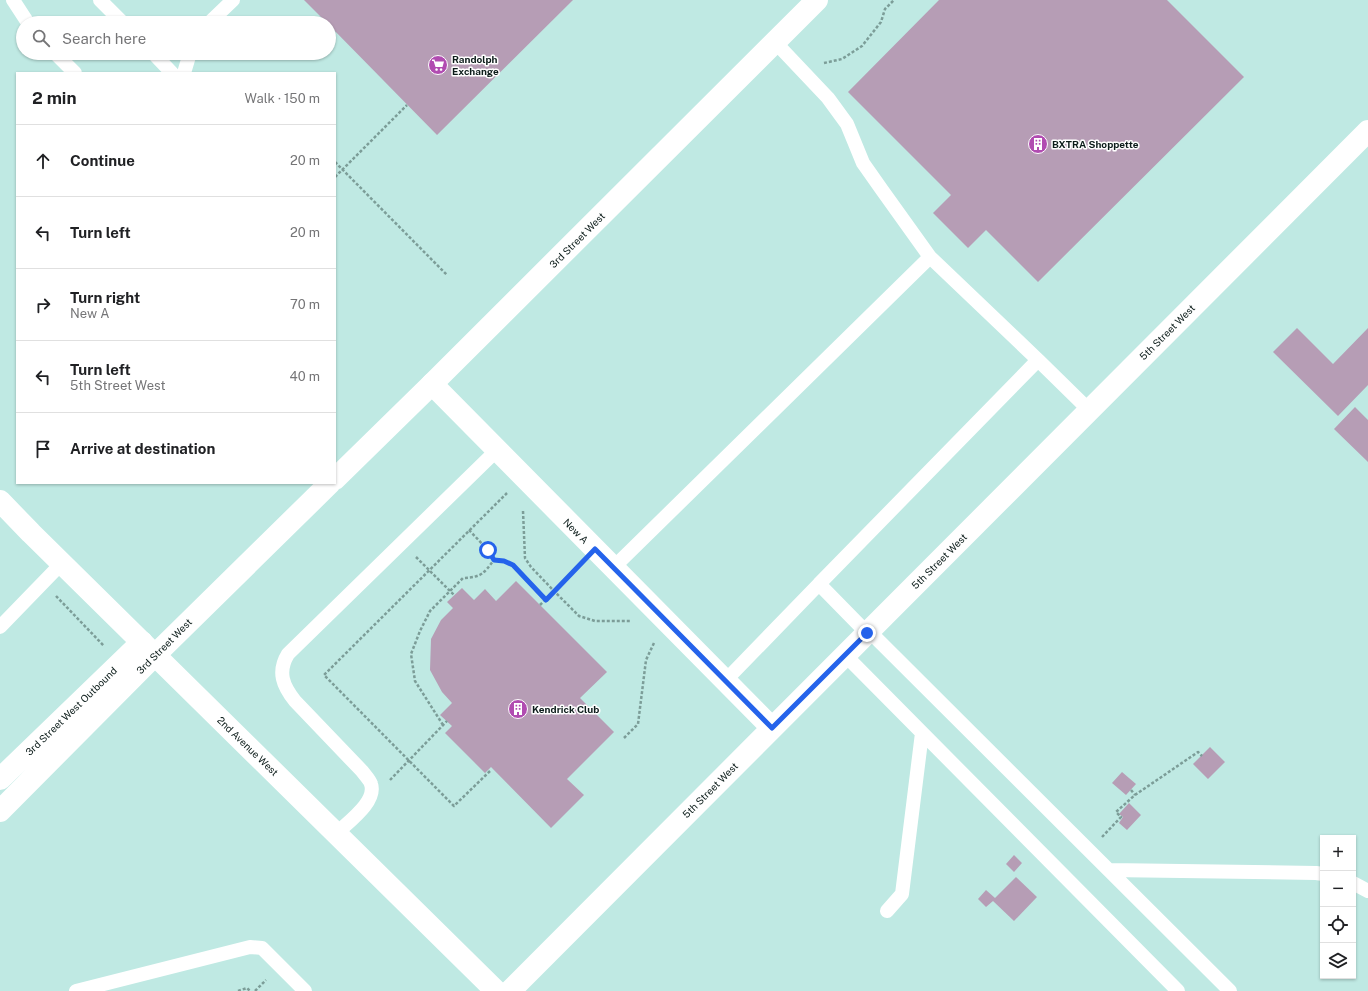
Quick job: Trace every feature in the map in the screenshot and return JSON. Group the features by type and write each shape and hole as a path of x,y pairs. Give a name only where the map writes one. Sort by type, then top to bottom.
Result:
{"street":[{"name":"3rd Street West","path":"336,477 432,384 818,0"},
{"name":"5th Street West","path":"510,991 1368,131"},
{"name":"New A","path":"432,384 772,728"},
{"name":"3rd Street West","path":"0,811 148,649 329,484"},
{"name":"2nd Avenue West","path":"0,500 31,533 148,649 496,991"},
{"name":"3rd Street West Outbound","path":"0,779 120,663 148,649"}],"lane":[{"path":"12,0 23,16"},
{"path":"100,0 116,16"},
{"path":"216,16 233,0"},
{"path":"775,42 828,98 847,124 864,163 930,257 1089,410"},
{"path":"62,60 74,72"},
{"path":"160,60 171,72"},
{"path":"184,72 188,60"},
{"path":"613,568 930,257"},
{"path":"725,681 1038,360"},
{"path":"336,834 366,805 372,795 371,784 362,771 286,690 282,672 284,662 288,654 497,450"},
{"path":"0,627 62,563"},
{"path":"819,584 1230,991"},
{"path":"845,655 1178,991"},
{"path":"888,911 902,894 922,733"},
{"path":"1109,870 1320,874"},
{"path":"1356,885 1368,891"},
{"path":"76,991 250,947 262,948 305,991"}],"path":[{"path":"809,78 822,64 842,59 862,46 881,22 885,9 893,0"},
{"path":"336,176 407,105"},
{"path":"336,163 447,275"},
{"path":"490,771 454,806 324,675 508,491 513,496"},
{"path":"522,505 524,516 525,558 531,567 554,591 579,616 595,621 628,620 635,622"},
{"path":"469,530 488,550 494,560"},
{"path":"402,543 454,595"},
{"path":"540,605 595,549"},
{"path":"443,725 415,681 411,654 430,611 463,578 482,574 494,560"},
{"path":"494,560 504,561 513,565 546,600"},
{"path":"43,583 120,663"},
{"path":"624,738 638,724 646,660 654,645 654,637"},
{"path":"366,805 447,721"},
{"path":"1089,850 1121,817 1116,812 1135,795 1198,752 1202,756"},
{"path":"1131,790 1135,795"},
{"path":"255,991 268,979"},
{"path":"238,991 247,988 250,991"}],"building":[{"name":"Randolph Exchange","path":"304,0 573,0 437,135 336,32 336,16 320,16"},
{"name":"BXTRA Shoppette","path":"939,0 1167,0 1244,77 1038,282 986,230 968,248 933,213 951,195 848,92"},
{"path":"1297,328 1333,364 1368,328 1368,385 1338,416 1273,352"},
{"path":"1355,407 1368,420 1368,462 1334,429"},
{"name":"Kendrick Club","path":"516,581 607,672 580,698 614,732 567,779 584,795 551,828 491,767 485,773 445,733 452,726 440,715 452,703 442,692 430,670 431,639 441,620 453,608 447,602 462,588 474,600 485,589 496,601"},
{"path":"1210,747 1225,762 1208,779 1193,764"},
{"path":"1122,772 1136,784 1126,795 1112,783"},
{"path":"1129,803 1141,815 1127,830 1119,823 1123,817 1119,814"},
{"path":"1014,855 1022,863 1014,872 1006,864"},
{"path":"1016,877 1037,897 1014,921 993,901 986,907 978,899 986,890 995,898"}],"place":[{"name":"Randolph Exchange","path":"438,65"},
{"name":"BXTRA Shoppette","path":"1038,144"},
{"name":"Kendrick Club","path":"518,709"}],"route":[{"path":"488,550 494,560 504,561 513,565 546,600 595,549 772,728 867,633"}]}
